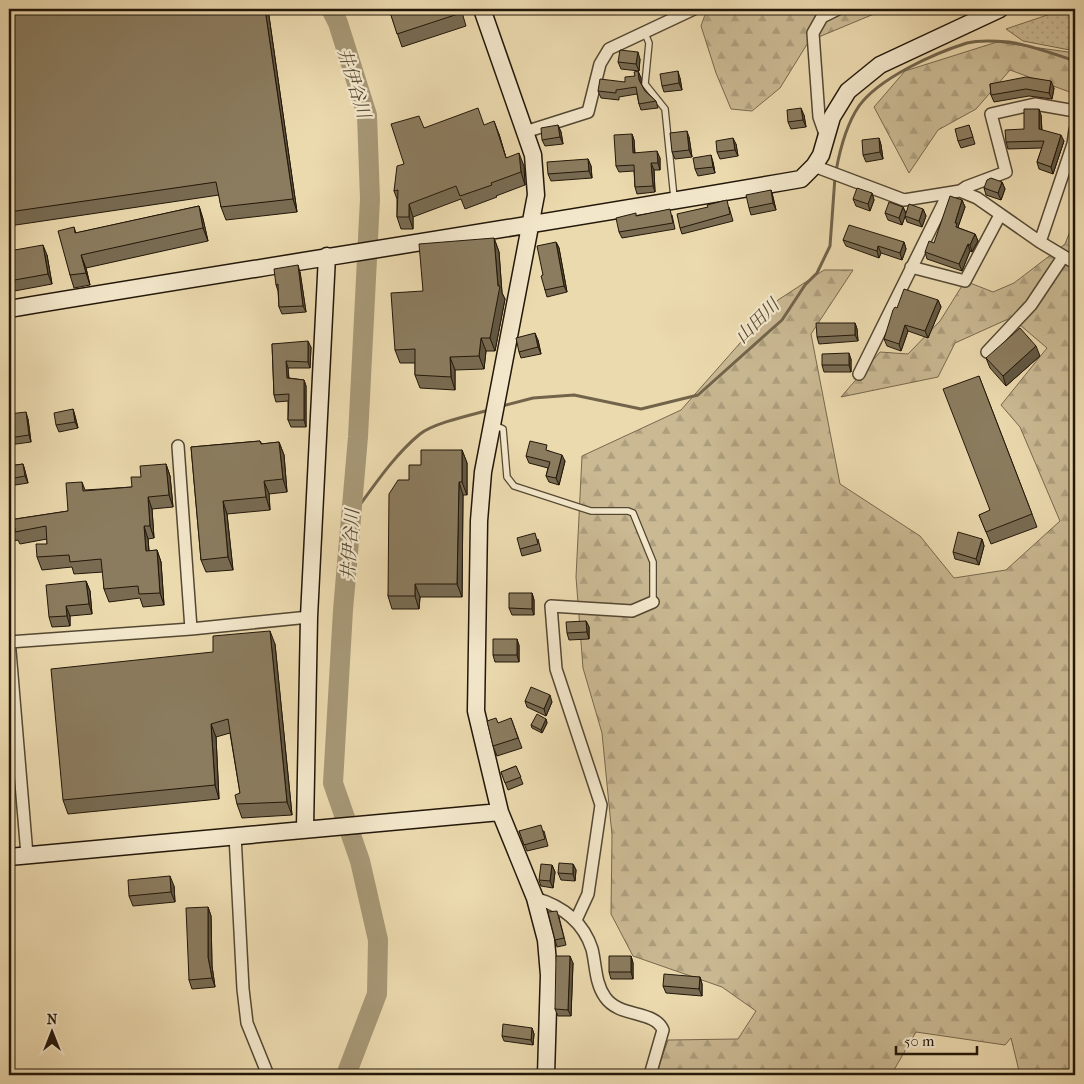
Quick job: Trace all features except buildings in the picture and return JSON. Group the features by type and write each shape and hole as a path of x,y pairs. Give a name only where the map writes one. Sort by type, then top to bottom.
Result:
{"street":[{"path":"482,9 525,132 536,173 536,195 532,225 496,396 483,472 479,521 476,711 500,812 534,898 546,940 549,974 546,1075"},
{"path":"525,132 588,112 600,64 609,49 694,9"},
{"path":"827,138 819,117 813,33 822,17 838,9"},
{"path":"9,308 532,225 801,178 818,168 832,118 848,91 880,65 1000,9"},
{"path":"818,168 904,200 948,194 1006,172 991,114 1035,104 1075,111"},
{"path":"1040,242 1073,144 1075,130"},
{"path":"960,191 977,198 1040,242 1075,263"},
{"path":"858,374 948,194"},
{"path":"911,267 965,282 1000,215"},
{"path":"310,828 309,617 334,255"},
{"path":"987,352 1032,305 1063,257"},
{"path":"178,446 191,629"},
{"path":"576,920 588,894 601,805 556,669 551,606 632,611 653,602"},
{"path":"27,855 9,641 191,629 309,617"},
{"path":"9,857 500,812"},
{"path":"235,835 243,989 247,1023 268,1075"},
{"path":"534,898 552,903 576,920 592,948 596,976 605,998 620,1010 653,1019 662,1027 663,1030 650,1075"}],"lane":[{"path":"644,31 649,43 645,84 665,109 675,201"},
{"path":"492,421 503,429 508,477 514,486 591,512 628,511 633,513 653,562 653,602"}],"green space":[{"path":"707,9 886,9 809,41 780,88 752,111 731,109 716,73 701,26"},
{"path":"1065,9 1075,9 1075,51 1023,41 1006,29"},
{"path":"997,42 1075,53 1075,94 1010,70 976,109 938,130 909,173 874,107 905,71"},
{"path":"1075,219 1075,1075 1020,1075 1011,1038 1005,1045 916,1032 891,1075 656,1075 668,1040 738,1039 756,1011 722,987 633,956 611,914 612,835 602,733 583,668 576,577 582,456 681,410 778,300 824,270 853,270 811,334 840,484 920,536 954,578 1006,570 1060,521 1020,427 1001,405 1047,348 1013,319 1006,320 955,343 938,377 841,397 880,352 908,354 940,321 965,281 993,292 1014,283 1065,244"}],"waterway":[{"name":"井伊谷川","path":"331,9 338,23 367,115 370,199 358,437 343,610 333,783 360,861 378,940 377,994 346,1075"},
{"name":"山田川","path":"836,171 844,137 850,121 859,106 868,96 894,76 939,53 977,41 1009,42 1026,45 1075,61"},
{"name":"山田川","path":"502,406 533,398 574,395 641,409 698,395 782,320 805,285 817,273 830,246 835,177"},
{"name":"山田川","path":"351,517 401,452 420,434 443,423 489,410"}]}
